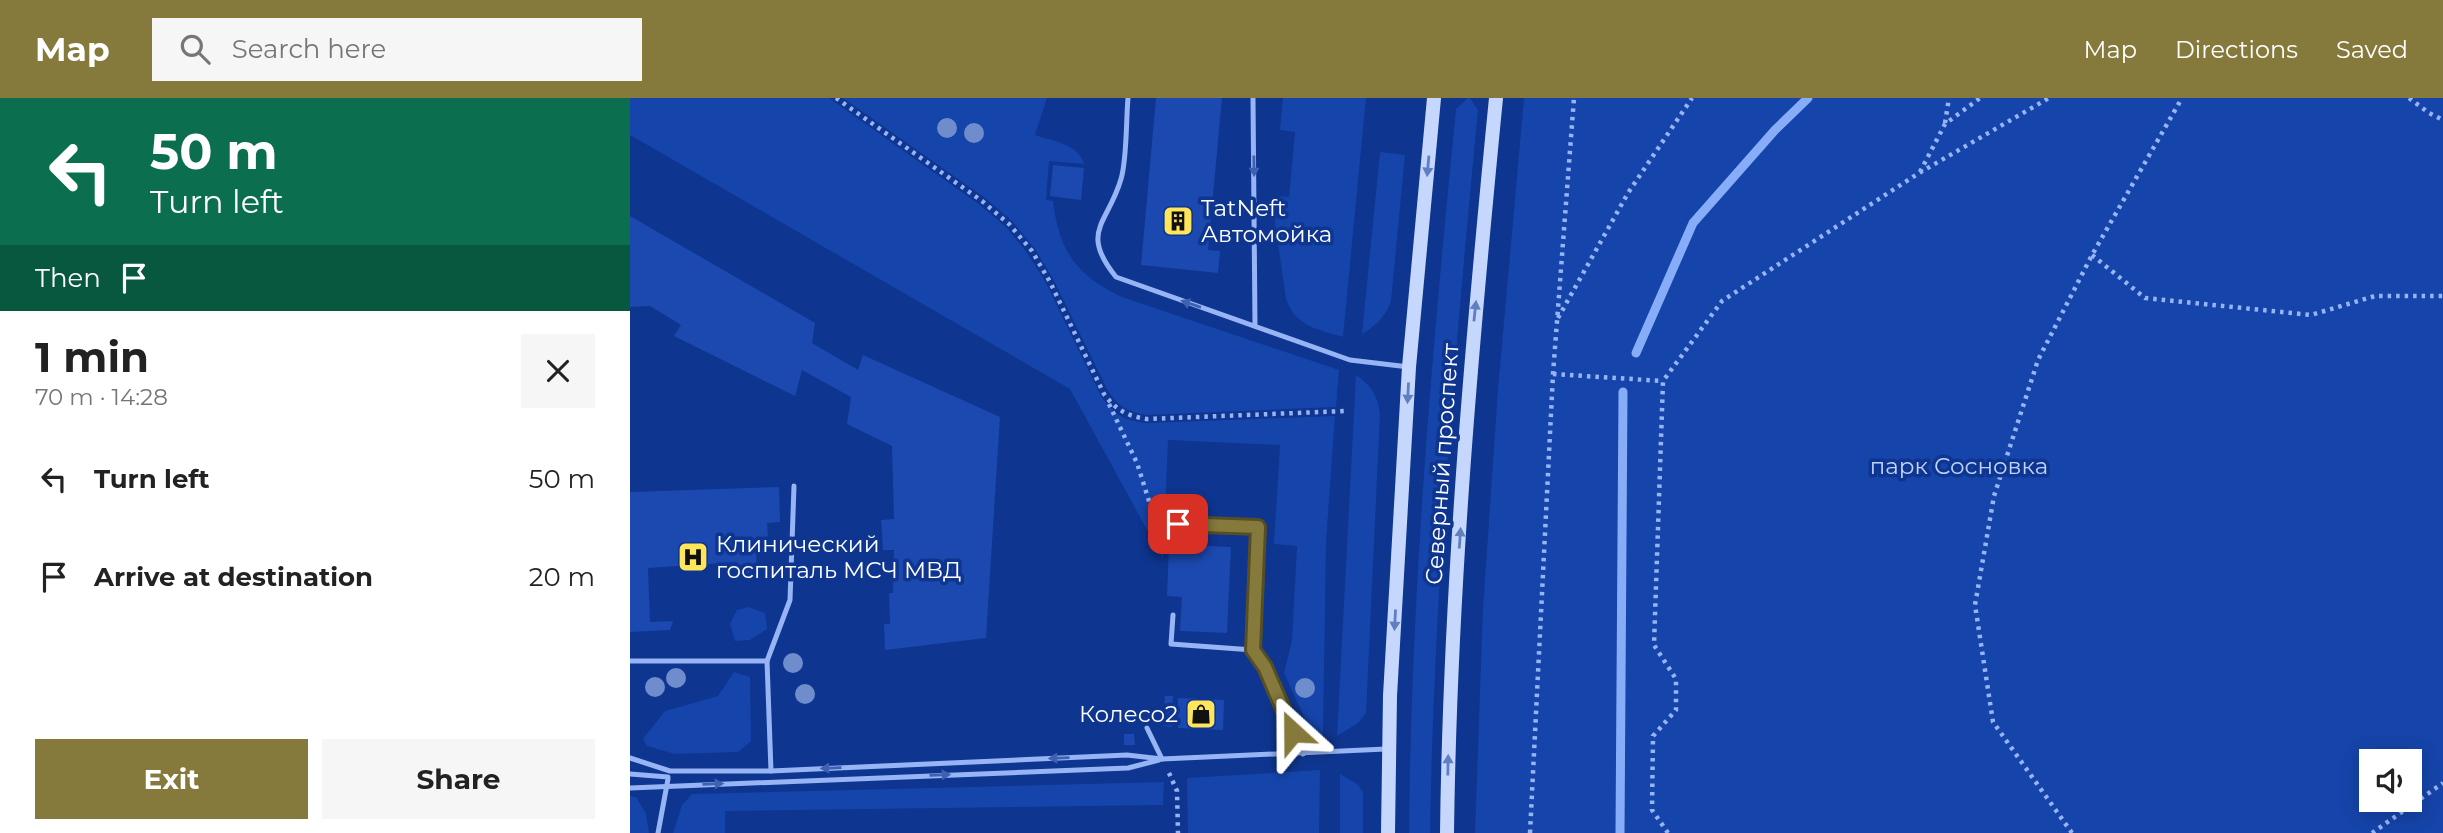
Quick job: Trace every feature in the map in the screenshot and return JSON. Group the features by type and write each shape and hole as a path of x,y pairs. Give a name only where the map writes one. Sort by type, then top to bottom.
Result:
{"main road":[{"name":"Северный проспект","path":"1388,833 1390,696 1409,367 1434,98"},
{"name":"Северный проспект","path":"1447,833 1448,709 1473,333 1496,98"}],"lane":[{"path":"1128,98 1122,178 1100,226 1097,242 1102,259 1116,277 1350,359 1409,367"},
{"path":"1253,98 1255,326"},
{"path":"771,771 767,661 790,600 794,486"},
{"path":"1178,524 1258,527 1253,650 1265,667 1303,754"},
{"path":"1173,615 1171,644 1253,650"},
{"path":"630,661 767,661"},
{"path":"1147,728 1162,759"},
{"path":"630,758 670,771 771,771 1127,755 1162,759 1390,748"},
{"path":"630,788 667,782 1128,768 1162,759"},
{"path":"658,833 670,771"},
{"path":"630,774 667,782"}],"path":[{"path":"836,98 982,201 1009,224 1032,251 1050,282 1137,463 1157,523"},
{"path":"1530,833 1556,322 1574,98"},
{"path":"1556,322 1628,193 1692,98"},
{"path":"1919,173 1945,124 1949,98"},
{"path":"1945,124 1980,98"},
{"path":"1668,833 1652,810 1653,736 1676,710 1676,679 1654,645 1663,381 1722,301 1919,173 2049,98"},
{"path":"2071,833 1993,722 1975,605 1994,496 2038,360 2092,255 2182,98"},
{"path":"2409,98 2443,120"},
{"path":"2092,255 2145,298 2312,315 2375,296 2443,296"},
{"path":"1553,374 1663,381"},
{"path":"1104,394 1114,407 1129,417 1147,419 1346,411"},
{"path":"1162,759 1177,791 1178,833"},
{"path":"2372,833 2443,783"}],"green space":[{"path":"630,98 829,98 980,205 1006,227 1028,254 1046,283 1101,396 1115,412 1125,418 1146,423 1335,416 1326,542 1323,735 1312,734 1284,673 1292,640 1297,546 1274,544 1280,445 1168,440 1163,559 1070,389 630,135"},
{"path":"843,98 1047,98 1035,135 1071,148 1077,152 1084,164 1049,161 1046,200 1053,201 1060,234 1072,260 1093,280 1122,297 1339,370 1336,407 1147,415 1125,408 1108,391 1053,279 1035,249 1012,221 985,198"},
{"path":"1283,98 1366,98 1343,337 1308,326 1295,316 1286,299 1274,216 1274,196 1289,197 1295,132 1280,130"},
{"path":"1468,98 1478,110 1461,290 1441,561 1430,833 1409,833 1418,561 1431,380 1456,109"},
{"name":"парк Сосновка","path":"1524,98 2443,98 2443,833 1475,833 1483,608 1498,389"},
{"path":"1380,152 1405,155 1391,301 1380,320 1362,334"},
{"path":"1356,375 1373,392 1380,415 1366,713 1358,723 1337,736"},
{"path":"749,607 765,613 767,629 750,640 735,641 730,624 737,610"},
{"path":"734,672 750,677 751,741 738,752 675,754 647,746 643,739 665,711 718,696"},
{"path":"1320,770 1319,833 1188,833 1187,778"},
{"path":"1340,774 1357,784 1363,792 1363,833 1340,833"},
{"path":"1164,782 1163,805 725,811 725,833 673,833 682,805 692,794"},
{"path":"630,796 636,797 646,814 649,833 630,833"}],"building":[{"path":"1156,98 1222,98 1208,250 1220,251 1218,273 1141,265"},
{"path":"1053,165 1084,168 1081,200 1050,196"},
{"path":"630,216 815,323 812,343 858,370 863,355 1000,417 986,638 885,650 884,624 890,624 889,593 893,593 894,550 883,550 881,520 894,519 892,446 847,424 851,397 802,370 795,396 674,336 681,325 650,306 630,307"},
{"name":"Клинический госпиталь МСЧ МВД","path":"779,487 780,522 767,523 769,550 756,551 757,574 739,575 737,562 648,568 650,622 673,621 670,630 630,632 630,492"},
{"path":"1169,544 1231,547 1227,633 1180,631 1182,597 1167,596"},
{"path":"1165,696 1173,696 1172,727 1163,726"},
{"name":"Колесо2","path":"1178,698 1224,700 1223,730 1178,728"},
{"path":"1124,734 1134,734 1135,745 1124,745"}],"waterway":[{"path":"1636,353 1693,223 1775,130 1808,98"},
{"path":"1620,833 1623,392"}],"place":[{"name":"TatNeft Автомойка","path":"1178,221"},
{"name":"Клинический госпиталь МСЧ МВД","path":"693,557"},
{"name":"Колесо2","path":"1201,714"}],"route":[{"path":"1178,524 1258,527 1253,650 1265,667 1293,732"}]}
